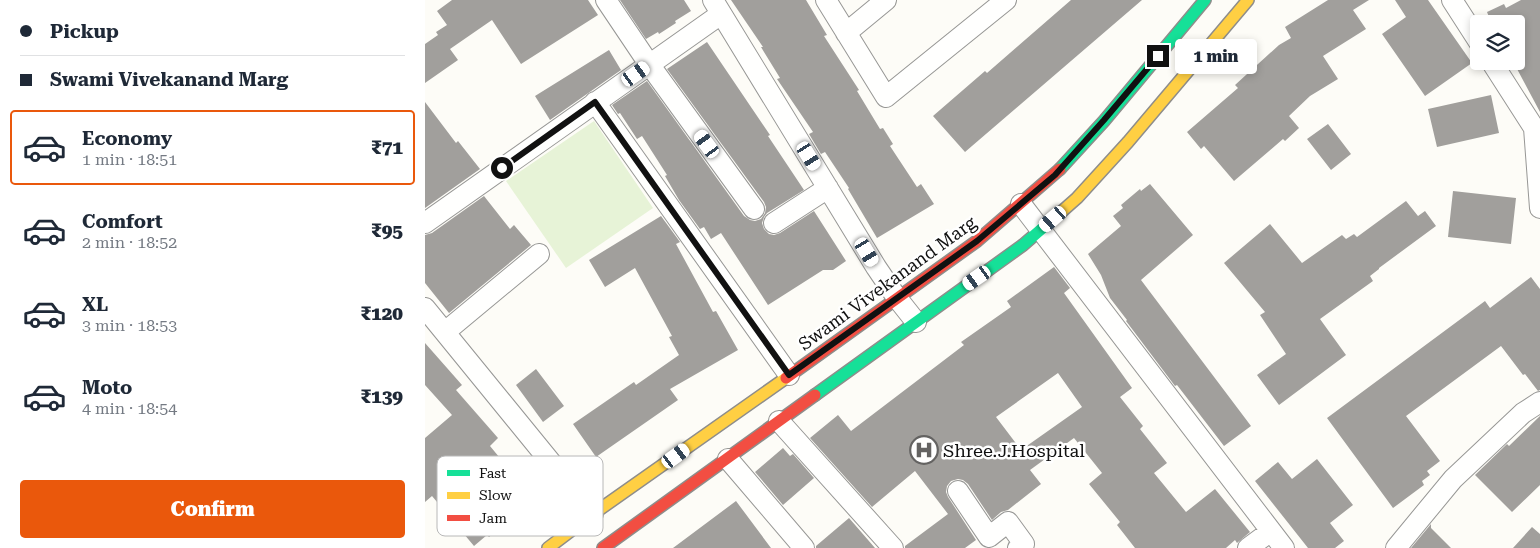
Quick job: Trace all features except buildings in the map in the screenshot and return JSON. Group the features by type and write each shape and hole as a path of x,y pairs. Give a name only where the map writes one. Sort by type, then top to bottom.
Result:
{"main road":[{"name":"Swami Vivekanand Marg","path":"603,507 977,241 1021,204 1055,175 1092,134 1205,0"},
{"path":"616,544 728,458 1023,245 1041,230 1077,198 1128,142 1248,0"},
{"name":"Swami Vivekanand Marg","path":"548,548 564,536"}],"street":[{"path":"606,0 649,64 754,209"},
{"path":"826,0 886,97 1006,0"},
{"path":"846,32 886,0"},
{"path":"1452,0 1470,28"},
{"path":"425,222 649,64 717,7 876,267 916,322"},
{"path":"1497,70 1534,128 1540,208"},
{"path":"595,102 789,375"},
{"path":"774,223 829,188"},
{"path":"1021,204 1284,548"},
{"path":"445,332 539,254"},
{"path":"425,308 546,456"},
{"path":"1396,548 1453,478 1523,414 1540,402"},
{"path":"779,421 893,548"},
{"path":"728,458 804,548"},
{"path":"958,491 989,536 1008,522 1023,544 1018,548"},
{"path":"1248,548 1271,531"}],"green space":[{"path":"594,121 653,208 566,268 506,181"}],"traffic: fast":[{"path":"1060,169 1104,121 1205,0"},
{"path":"815,395 1023,245 1060,213"}],"traffic: slow":[{"path":"1060,213 1077,198 1128,142 1248,0"},
{"path":"603,507 786,378"},
{"path":"548,548 564,536"}],"traffic: jam":[{"path":"786,378 977,241 1060,169"},
{"path":"603,548 815,395"}],"place":[{"name":"Shree.J.Hospital","path":"924,450"}],"route":[{"path":"502,168 595,102 789,375 977,241 1003,220 1055,175 1158,56"}]}
